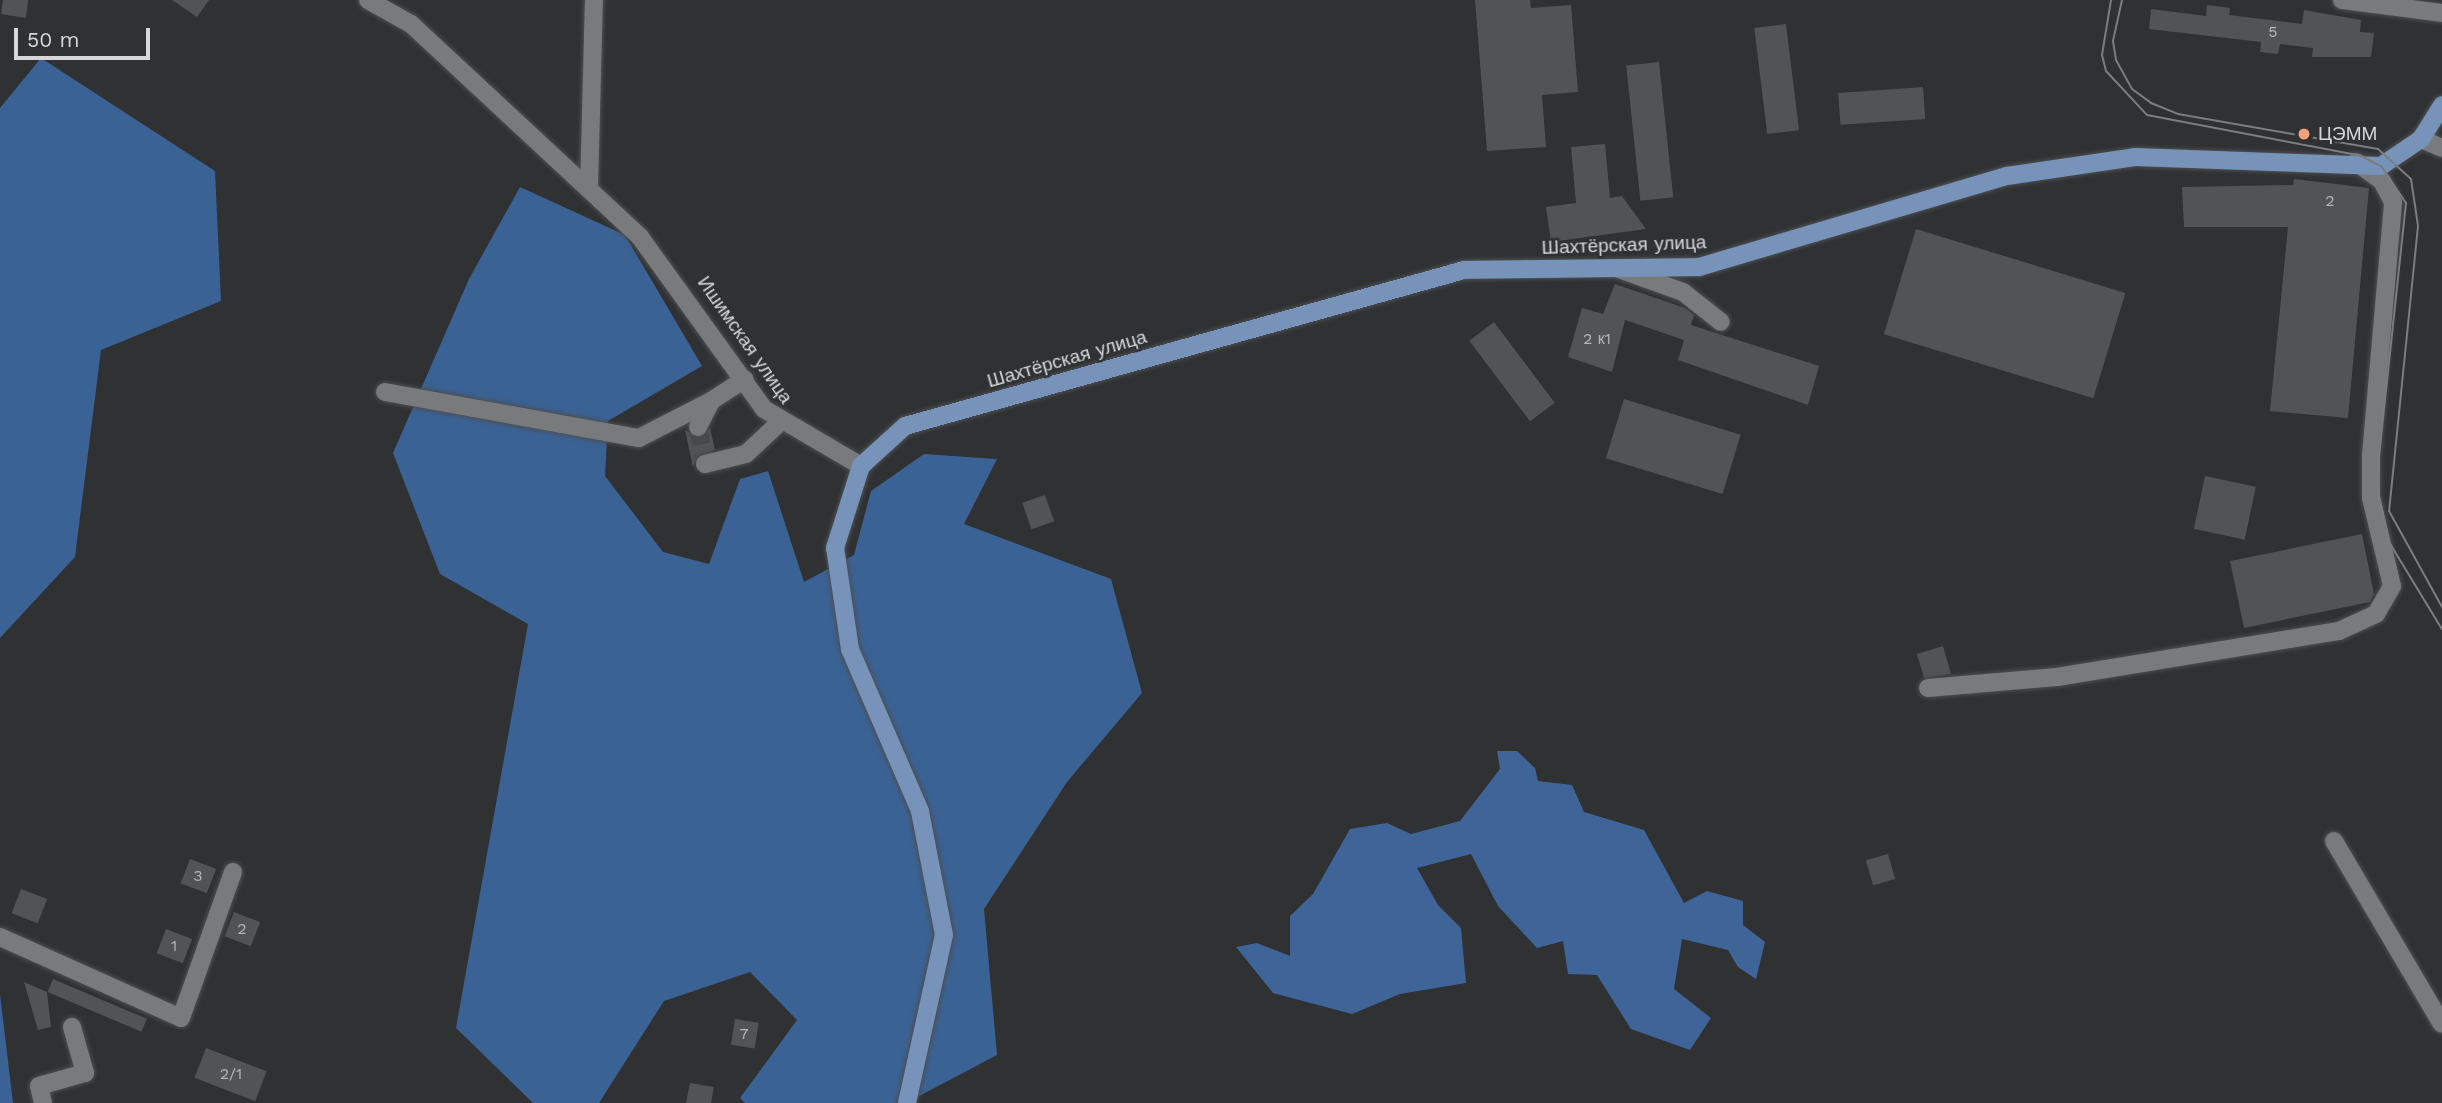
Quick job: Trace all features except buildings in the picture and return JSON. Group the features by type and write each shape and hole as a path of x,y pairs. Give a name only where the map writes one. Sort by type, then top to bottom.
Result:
{"main road":[{"name":"Шахтёрская улица","path":"861,466 905,426 1464,270 1699,267 2007,176 2074,166 2202,156 2394,163 2421,139 2442,106"},
{"path":"861,466 835,548 850,649 920,811 944,935 907,1103"}],"street":[{"name":"Ишимская улица","path":"368,0 411,24 589,189 675,278 779,424 861,466"},
{"path":"589,189 594,0"},
{"path":"2342,0 2442,13"},
{"path":"2421,139 2442,148"},
{"path":"1928,688 2057,677 2339,631 2376,614 2392,586 2393,570 2371,498 2371,466 2393,202 2382,181 2356,162"},
{"path":"1615,268 1683,292 1721,322"},
{"path":"385,392 639,438 711,401 745,379"},
{"path":"698,427 711,401"},
{"path":"705,464 746,454 779,424"},
{"path":"2334,841 2442,1024"},
{"path":"0,937 181,1018 233,872"},
{"path":"43,1103 39,1086 85,1073 72,1027"}],"shaded area":[{"path":"41,58 215,171 221,301 101,350 75,557 0,638 0,108"},
{"path":"520,187 625,235 702,366 608,421 605,476 663,552 709,564 740,479 768,471 804,582 854,555 871,491 924,454 997,459 964,524 1111,579 1142,693 1067,782 984,909 997,1055 906,1103 745,1103 740,1098 797,1020 750,972 664,1001 599,1103 533,1103 456,1028 528,624 440,574 393,453 469,279"},
{"path":"1497,751 1517,751 1535,768 1538,781 1572,785 1584,812 1644,830 1684,903 1707,891 1743,901 1743,925 1765,942 1756,979 1738,967 1728,950 1682,939 1674,989 1711,1018 1690,1050 1631,1029 1597,975 1568,974 1563,941 1537,948 1498,906 1471,854 1417,868 1438,905 1461,928 1466,983 1400,994 1352,1014 1273,993 1236,947 1257,943 1290,956 1290,916 1313,894 1350,829 1387,823 1411,834 1460,821 1500,769"},
{"path":"0,994 13,1103 0,1103"}],"tunnel":[{"path":"698,427 705,464"}],"tram line":[{"path":"2111,0 2102,55 2106,71 2147,115 2361,156 2381,166 2406,203 2376,482 2389,542 2442,629"},
{"path":"2122,0 2113,41 2116,60 2132,89 2151,103 2178,114 2378,149 2411,179 2418,226 2389,511 2442,607"}],"place":[{"name":"ЦЭММ","path":"2304,134"}]}
